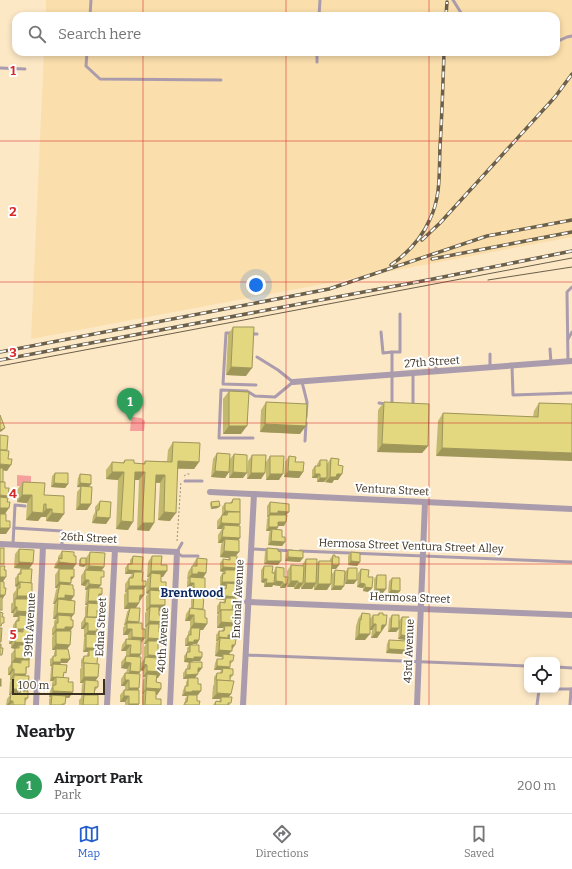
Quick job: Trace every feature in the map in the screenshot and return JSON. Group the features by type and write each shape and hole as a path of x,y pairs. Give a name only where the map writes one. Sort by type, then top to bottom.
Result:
{"street":[{"name":"27th Street","path":"293,382 570,362"},
{"name":"Ventura Street","path":"210,492 572,509"},
{"name":"Encinal Avenue","path":"243,705 247,602 254,494"},
{"name":"43rd Avenue","path":"417,705 425,502"},
{"name":"26th Street","path":"0,544 177,553"},
{"name":"39th Avenue","path":"36,705 43,546"},
{"name":"Edna Street","path":"107,705 115,549"},
{"name":"40th Avenue","path":"170,705 177,553"},
{"name":"Hermosa Street","path":"247,602 572,615"}],"lane":[{"path":"90,12 91,0"},
{"path":"319,12 320,0"},
{"path":"453,0 460,12"},
{"path":"560,40 572,36"},
{"path":"87,56 86,66 100,79 221,80"},
{"path":"317,56 317,62"},
{"path":"0,68 24,69"},
{"path":"570,362 567,340 567,292 572,287"},
{"path":"381,332 382,353 400,352 400,314"},
{"path":"567,340 572,332"},
{"path":"234,333 226,333 223,384 256,385"},
{"path":"242,333 257,334"},
{"path":"550,349 551,363"},
{"path":"392,352 392,405"},
{"path":"490,354 490,368"},
{"path":"253,438 219,438 221,390 247,391 256,396 275,397 293,382 278,370 257,357"},
{"path":"436,363 436,372"},
{"path":"512,366 514,395 572,393"},
{"path":"406,405 413,406 413,373"},
{"path":"302,382 307,402 305,441"},
{"path":"380,403 399,405"},
{"path":"184,481 202,481"},
{"path":"13,544 15,505 25,506"},
{"path":"14,528 62,530 62,547"},
{"path":"182,543 177,553 182,556 198,556"},
{"name":"Hermosa Street Ventura Street Alley","path":"250,549 572,562"},
{"path":"245,654 524,666"},
{"path":"560,667 572,668"},
{"path":"560,689 572,689 570,705"},
{"path":"537,705 539,693"}],"path":[{"path":"177,545 180,482 187,474 192,474"}],"shaded area":[{"path":"46,0 572,0 572,237 31,339 44,56 560,56 560,12 46,12"},
{"path":"132,417 141,418 145,421 144,431 130,431"},
{"path":"17,475 31,476 31,486 17,486"}],"building":[{"path":"233,327 254,327 252,368 231,367"},
{"path":"229,391 249,392 247,426 229,426"},
{"path":"266,402 307,404 306,426 265,424"},
{"path":"384,402 429,404 428,446 382,444"},
{"path":"539,403 572,404 572,453 442,448 443,413 538,417"},
{"path":"0,415 5,428 0,430"},
{"path":"0,435 8,436 7,450 0,450"},
{"path":"173,442 200,443 199,462 178,461 176,513 164,512 165,475 156,475 154,523 142,523 145,472 135,472 133,522 121,521 124,472 112,472 112,462 124,463 125,460 134,460 134,463 145,464 145,461 172,462"},
{"path":"0,450 9,451 8,459 12,459 11,465 0,464"},
{"path":"217,453 230,454 229,472 215,471"},
{"path":"234,454 247,455 247,473 233,472"},
{"path":"252,455 266,455 265,473 251,473"},
{"path":"270,456 284,456 283,474 270,474"},
{"path":"289,456 296,457 295,462 304,462 303,472 288,471"},
{"path":"331,458 339,459 338,465 343,466 342,474 337,474 336,477 330,477"},
{"path":"320,460 327,460 327,478 320,478 320,474 315,474 315,466 320,466"},
{"path":"0,468 3,468 3,482 0,482"},
{"path":"55,473 68,473 68,484 54,483"},
{"path":"80,474 91,475 91,484 80,483"},
{"path":"0,482 5,482 5,488 9,488 8,496 0,495"},
{"path":"23,482 45,483 44,495 64,496 64,514 52,513 52,509 46,509 46,504 44,504 43,513 32,512 32,495 22,495"},
{"path":"81,486 92,487 91,504 80,504"},
{"path":"0,497 8,498 7,502 10,502 9,508 0,508"},
{"path":"233,499 240,499 240,512 225,511 225,503 232,503"},
{"path":"100,501 111,502 110,518 96,517 97,510 99,510"},
{"path":"219,501 220,506 212,507 211,502"},
{"path":"270,502 289,504 289,512 278,511 278,513 270,513"},
{"path":"228,512 240,512 240,524 221,523 222,515 227,515"},
{"path":"0,514 6,514 6,521 10,521 10,528 0,528"},
{"path":"269,515 287,515 286,522 278,522 278,527 269,527"},
{"path":"224,525 240,526 240,538 222,537"},
{"path":"272,529 282,530 282,537 285,537 285,542 271,541"},
{"path":"225,539 239,540 239,552 224,551"},
{"path":"0,548 4,548 4,564 0,564"},
{"path":"267,548 278,549 278,551 281,552 281,561 267,561"},
{"path":"19,549 34,550 33,563 19,562"},
{"path":"288,550 303,551 303,558 288,557"},
{"path":"62,551 74,552 74,556 76,556 76,564 59,562 59,558 62,559"},
{"path":"90,552 105,553 104,567 89,566"},
{"path":"351,552 360,553 360,562 351,561"},
{"path":"333,555 335,555 335,557 339,557 339,565 332,565"},
{"path":"133,556 143,557 142,571 128,570 128,564 132,564"},
{"path":"152,556 162,556 161,565 167,565 167,571 151,571"},
{"path":"230,556 237,556 236,568 223,567 223,559 230,560"},
{"path":"81,558 86,558 86,565 80,564"},
{"path":"197,558 207,559 206,573 198,572 198,574 192,574 192,566 197,566"},
{"path":"306,559 317,559 316,583 305,583"},
{"path":"319,561 332,561 331,584 318,584"},
{"path":"291,565 304,566 303,583 291,581"},
{"path":"0,566 5,566 4,570 6,570 6,577 0,577"},
{"path":"264,566 273,566 272,573 275,573 274,583 266,583 267,579 263,579"},
{"path":"276,567 284,568 284,577 288,577 287,584 276,581"},
{"path":"348,568 357,568 357,580 347,580"},
{"path":"21,569 32,569 31,583 18,582 18,574 21,574"},
{"path":"59,569 74,569 74,577 71,577 71,583 59,582"},
{"path":"361,569 369,570 368,577 373,577 372,588 365,587 365,584 360,583"},
{"path":"85,570 104,571 104,577 101,577 101,585 89,584 89,580 85,580"},
{"path":"225,570 237,570 236,582 222,582 223,573 225,574"},
{"path":"335,570 345,571 344,586 334,586"},
{"path":"134,572 143,572 142,581 146,581 146,586 129,586 129,578 133,578"},
{"path":"151,573 161,574 161,582 166,582 166,588 150,588"},
{"path":"377,575 386,575 386,589 376,589"},
{"path":"190,577 205,578 205,591 194,591 194,583 190,583"},
{"path":"392,578 400,578 400,591 391,590"},
{"path":"0,581 4,582 4,588 6,588 5,595 0,595"},
{"path":"20,582 32,583 32,596 17,596 18,588 20,588"},
{"path":"227,583 236,584 235,597 218,595 219,588 226,589"},
{"path":"60,584 73,585 74,596 65,595 65,598 57,598"},
{"path":"89,588 102,588 102,594 99,594 98,601 88,601"},
{"path":"128,589 144,589 144,595 140,595 139,603 128,603"},
{"path":"150,590 161,591 160,599 165,599 165,605 150,605"},
{"path":"194,594 204,595 203,609 193,609"},
{"path":"0,597 2,597 2,610 0,610"},
{"path":"226,598 236,598 235,605 233,605 232,610 220,610 220,602 225,603"},
{"path":"15,599 32,599 30,612 17,611 17,607 15,607"},
{"path":"58,599 75,601 74,614 57,613"},
{"path":"88,603 101,604 101,610 97,610 97,617 87,617"},
{"path":"150,607 159,607 159,615 164,616 164,622 149,621"},
{"path":"130,608 140,608 139,622 127,621"},
{"path":"190,608 205,610 207,624 194,623 194,615 189,615"},
{"path":"221,610 237,610 237,617 234,617 234,623 221,622"},
{"path":"0,612 3,613 2,617 4,617 4,623 2,623 1,626 0,626"},
{"path":"362,613 370,614 370,634 359,634"},
{"path":"379,613 387,615 386,625 382,625 381,632 376,632 376,624 373,624 373,615 379,615"},
{"path":"19,615 30,616 29,629 16,629 16,621 19,621"},
{"path":"58,615 71,616 71,620 73,620 73,627 56,629"},
{"path":"392,615 399,615 399,628 391,628"},
{"path":"85,617 102,618 102,625 97,625 97,631 88,631 88,623 85,623"},
{"path":"402,617 409,617 408,622 411,622 410,636 401,635"},
{"path":"127,623 142,623 142,629 145,629 145,638 132,637 132,629 127,629"},
{"path":"149,624 159,624 159,632 163,632 163,639 148,638"},
{"path":"225,626 233,626 233,635 228,635 228,638 219,637 219,631 224,631"},
{"path":"0,628 2,628 1,642 0,642"},
{"path":"191,628 200,628 199,640 188,642 188,635 191,635"},
{"path":"23,629 31,630 31,637 29,636 28,643 15,642 15,638 13,638 14,631 23,632"},
{"path":"56,631 71,631 70,645 56,644"},
{"path":"86,634 100,635 100,643 97,642 97,648 86,648"},
{"path":"220,638 236,639 235,645 232,645 232,651 219,650"},
{"path":"126,639 141,640 141,654 130,654 131,645 126,645"},
{"path":"389,640 407,641 407,650 389,649"},
{"path":"148,641 158,641 158,649 164,650 163,656 148,655"},
{"path":"0,644 1,648 3,648 2,655 0,655"},
{"path":"19,645 30,645 30,659 15,658 15,648 19,648"},
{"path":"190,645 199,645 199,652 202,652 202,657 194,657 194,659 186,658 187,652 190,652"},
{"path":"56,649 68,649 70,659 61,659 61,662 53,662 53,656 56,656"},
{"path":"89,650 98,650 97,664 83,663 84,656 89,656"},
{"path":"223,654 234,655 233,661 230,661 230,667 217,666 217,659 223,659"},
{"path":"126,656 141,657 140,672 130,671 131,663 125,662"},
{"path":"145,657 158,658 158,666 162,667 162,672 147,671 147,665 144,664"},
{"path":"21,660 29,660 29,667 26,667 26,674 14,674 12,662 21,663"},
{"path":"190,662 202,662 202,668 198,668 198,674 186,675 186,669 190,669"},
{"path":"84,663 99,664 98,677 84,677"},
{"path":"53,664 67,665 66,673 64,672 63,678 52,677"},
{"path":"223,668 233,669 233,675 230,675 230,681 216,680 217,673 222,673"},
{"path":"125,673 140,674 139,688 129,688 129,680 125,680"},
{"path":"147,674 157,675 156,682 161,683 161,689 146,688"},
{"path":"14,675 29,676 28,690 13,689"},
{"path":"56,677 69,678 68,682 73,682 73,692 53,691 53,685 56,685"},
{"path":"188,678 198,678 198,684 201,684 201,691 185,692 185,686 188,686"},
{"path":"85,680 98,681 98,687 95,687 94,695 84,694"},
{"path":"217,680 234,681 231,694 217,693"},
{"path":"124,690 139,690 139,704 129,704 129,696 124,696"},
{"path":"146,690 156,691 156,699 161,699 161,705 145,705"},
{"path":"20,691 28,691 28,698 25,698 25,705 13,705 13,701 10,701 11,693 20,694"},
{"path":"52,695 66,696 65,704 51,705"},
{"path":"84,695 98,695 98,705 83,705"},
{"path":"188,695 197,695 197,701 200,701 199,705 185,705"},
{"path":"221,697 232,697 231,703 228,703 228,705 215,705 216,701 221,702"}],"tram line":[{"path":"0,366 572,258"},
{"path":"488,280 572,267"}],"railway":[{"path":"446,12 447,2"},
{"path":"391,265 409,250 419,239 434,211 438,193 444,56"},
{"path":"422,240 440,223 555,97 572,74"},
{"path":"0,352 329,289 487,236 572,220"},
{"path":"432,259 572,232"},
{"path":"0,360 433,279 572,251"}],"place":[{"name":"Airport Park","path":"130,421"}],"district":[{"name":"Brentwood","path":"192,593"}]}
